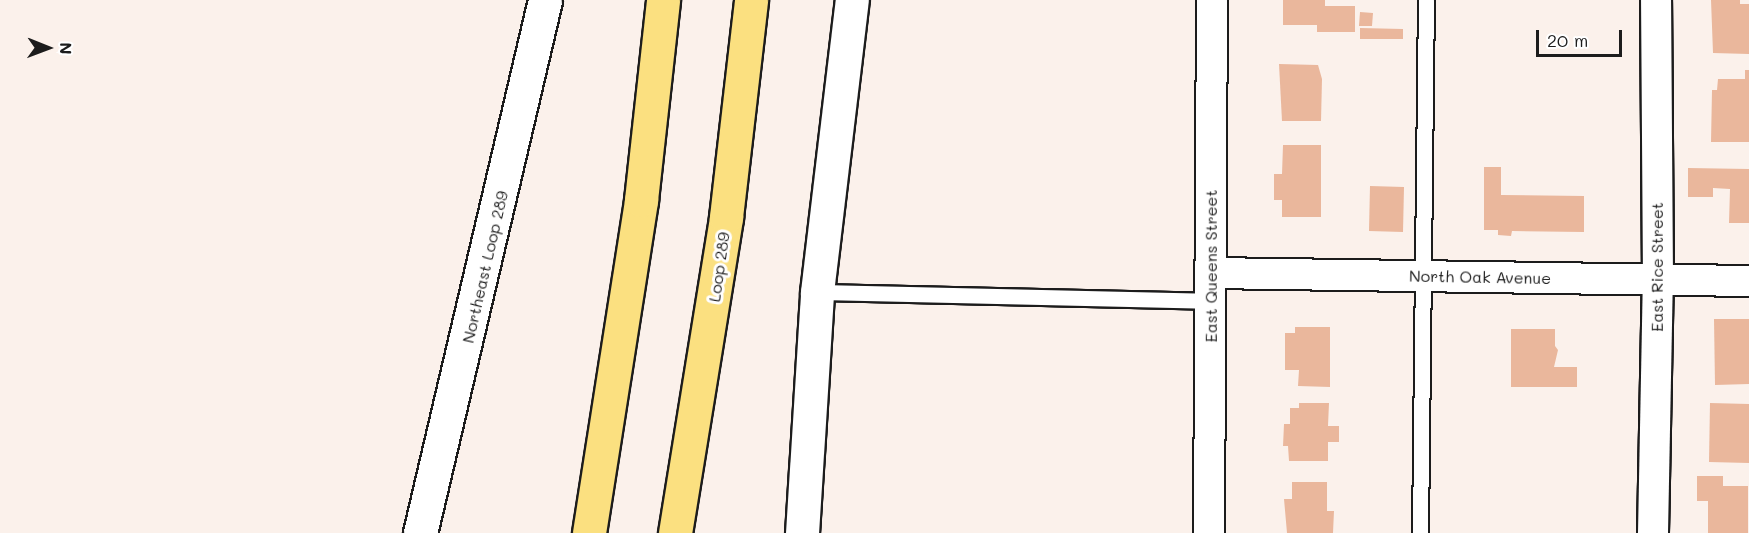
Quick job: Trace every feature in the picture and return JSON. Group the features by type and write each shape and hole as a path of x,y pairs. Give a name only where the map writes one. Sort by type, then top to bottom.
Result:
{"highway":[{"path":"588,533 642,200 663,0"},
{"name":"Loop 289","path":"675,533 726,217 751,0"}],"main road":[{"name":"Northeast Loop 289","path":"420,533 545,0"},
{"path":"802,533 817,292 852,0"}],"street":[{"name":"East Queens Street","path":"1209,533 1212,0"},
{"name":"East Rice Street","path":"1653,533 1658,280 1656,0"},
{"name":"North Oak Avenue","path":"1210,287 1423,276 1749,281"}],"lane":[{"path":"1420,533 1426,0"},
{"path":"817,292 1210,287"}],"building":[{"path":"1283,0 1325,0 1325,6 1355,6 1355,32 1317,32 1317,25 1283,25"},
{"path":"1711,0 1740,0 1740,4 1749,4 1749,54 1713,53"},
{"path":"1360,12 1373,13 1372,26 1359,26"},
{"path":"1360,28 1403,29 1403,39 1360,39"},
{"path":"1279,64 1318,65 1322,79 1321,121 1282,121"},
{"path":"1745,70 1749,70 1749,142 1711,142 1712,90 1717,90 1718,79 1745,79"},
{"path":"1283,145 1321,145 1321,217 1282,217 1282,200 1274,200 1274,174 1282,174"},
{"path":"1484,167 1501,167 1501,195 1584,196 1584,232 1512,231 1511,236 1498,235 1498,230 1484,230"},
{"path":"1688,168 1749,169 1749,223 1729,223 1730,189 1713,188 1713,197 1688,197"},
{"path":"1370,186 1404,187 1403,232 1369,231"},
{"path":"1714,319 1749,319 1749,384 1715,385"},
{"path":"1295,327 1330,327 1330,387 1298,386 1299,370 1285,370 1285,333 1295,333"},
{"path":"1511,329 1555,329 1555,346 1558,350 1554,367 1577,367 1577,387 1511,387"},
{"path":"1299,403 1329,403 1328,426 1339,426 1339,442 1328,442 1328,461 1289,461 1288,446 1283,446 1284,424 1290,424 1290,408 1299,408"},
{"path":"1710,403 1749,404 1749,463 1709,462"},
{"path":"1697,476 1723,476 1723,486 1748,486 1748,533 1708,533 1708,501 1697,501"},
{"path":"1292,482 1327,482 1327,511 1334,511 1333,533 1287,533 1284,499 1292,499"}]}
